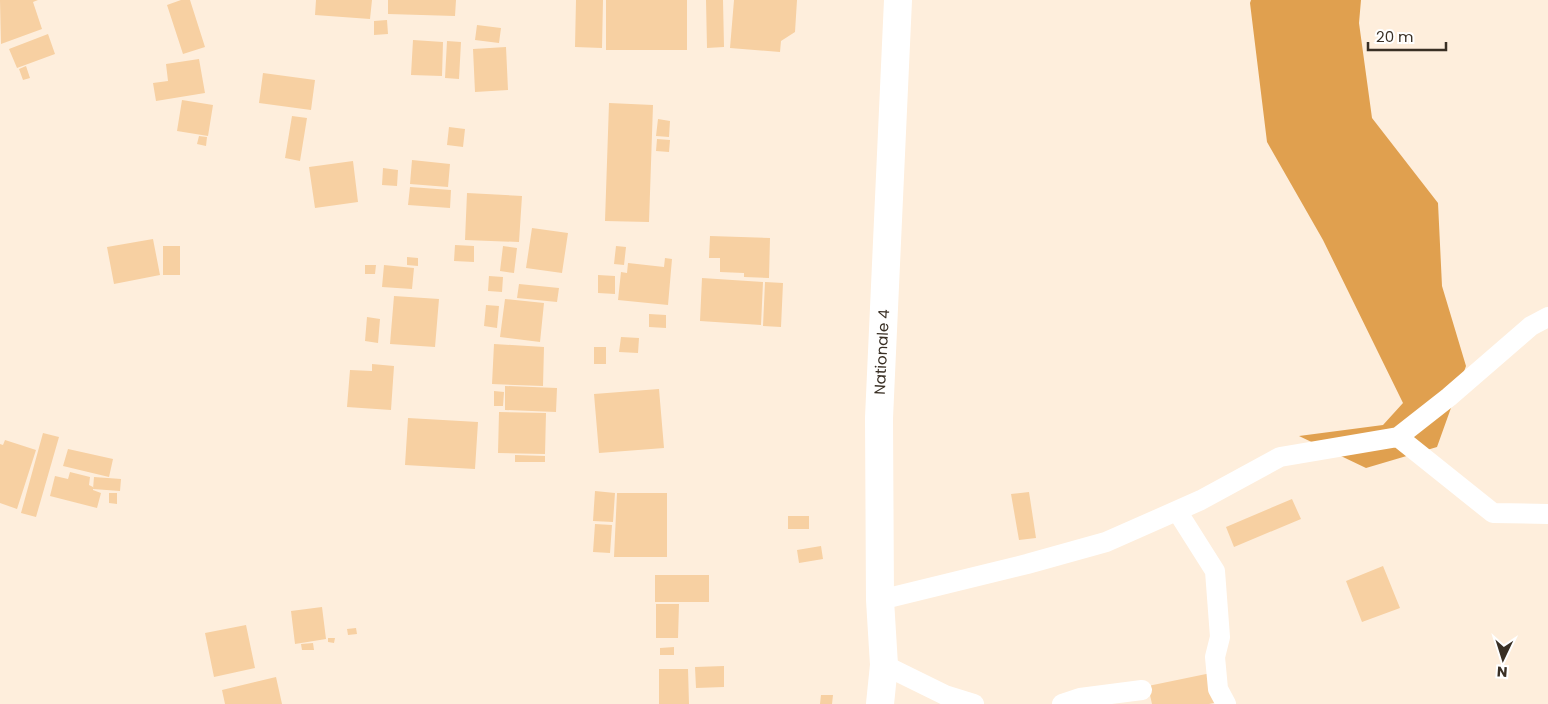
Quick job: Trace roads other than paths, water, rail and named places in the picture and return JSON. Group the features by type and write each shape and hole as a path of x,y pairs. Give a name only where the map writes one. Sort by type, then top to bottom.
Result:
{"highway":[{"name":"Nationale 4","path":"880,704 884,665 880,600 879,418 898,0"}],"street":[{"path":"880,600 1106,542 1200,500 1280,457 1398,437 1450,397 1531,326 1548,317"},
{"path":"1398,437 1493,513 1548,514"},
{"path":"1177,511 1215,571 1220,637 1215,657 1218,689 1226,704"},
{"path":"884,665 945,695 974,704"},
{"path":"1062,704 1080,698 1142,690"}]}
